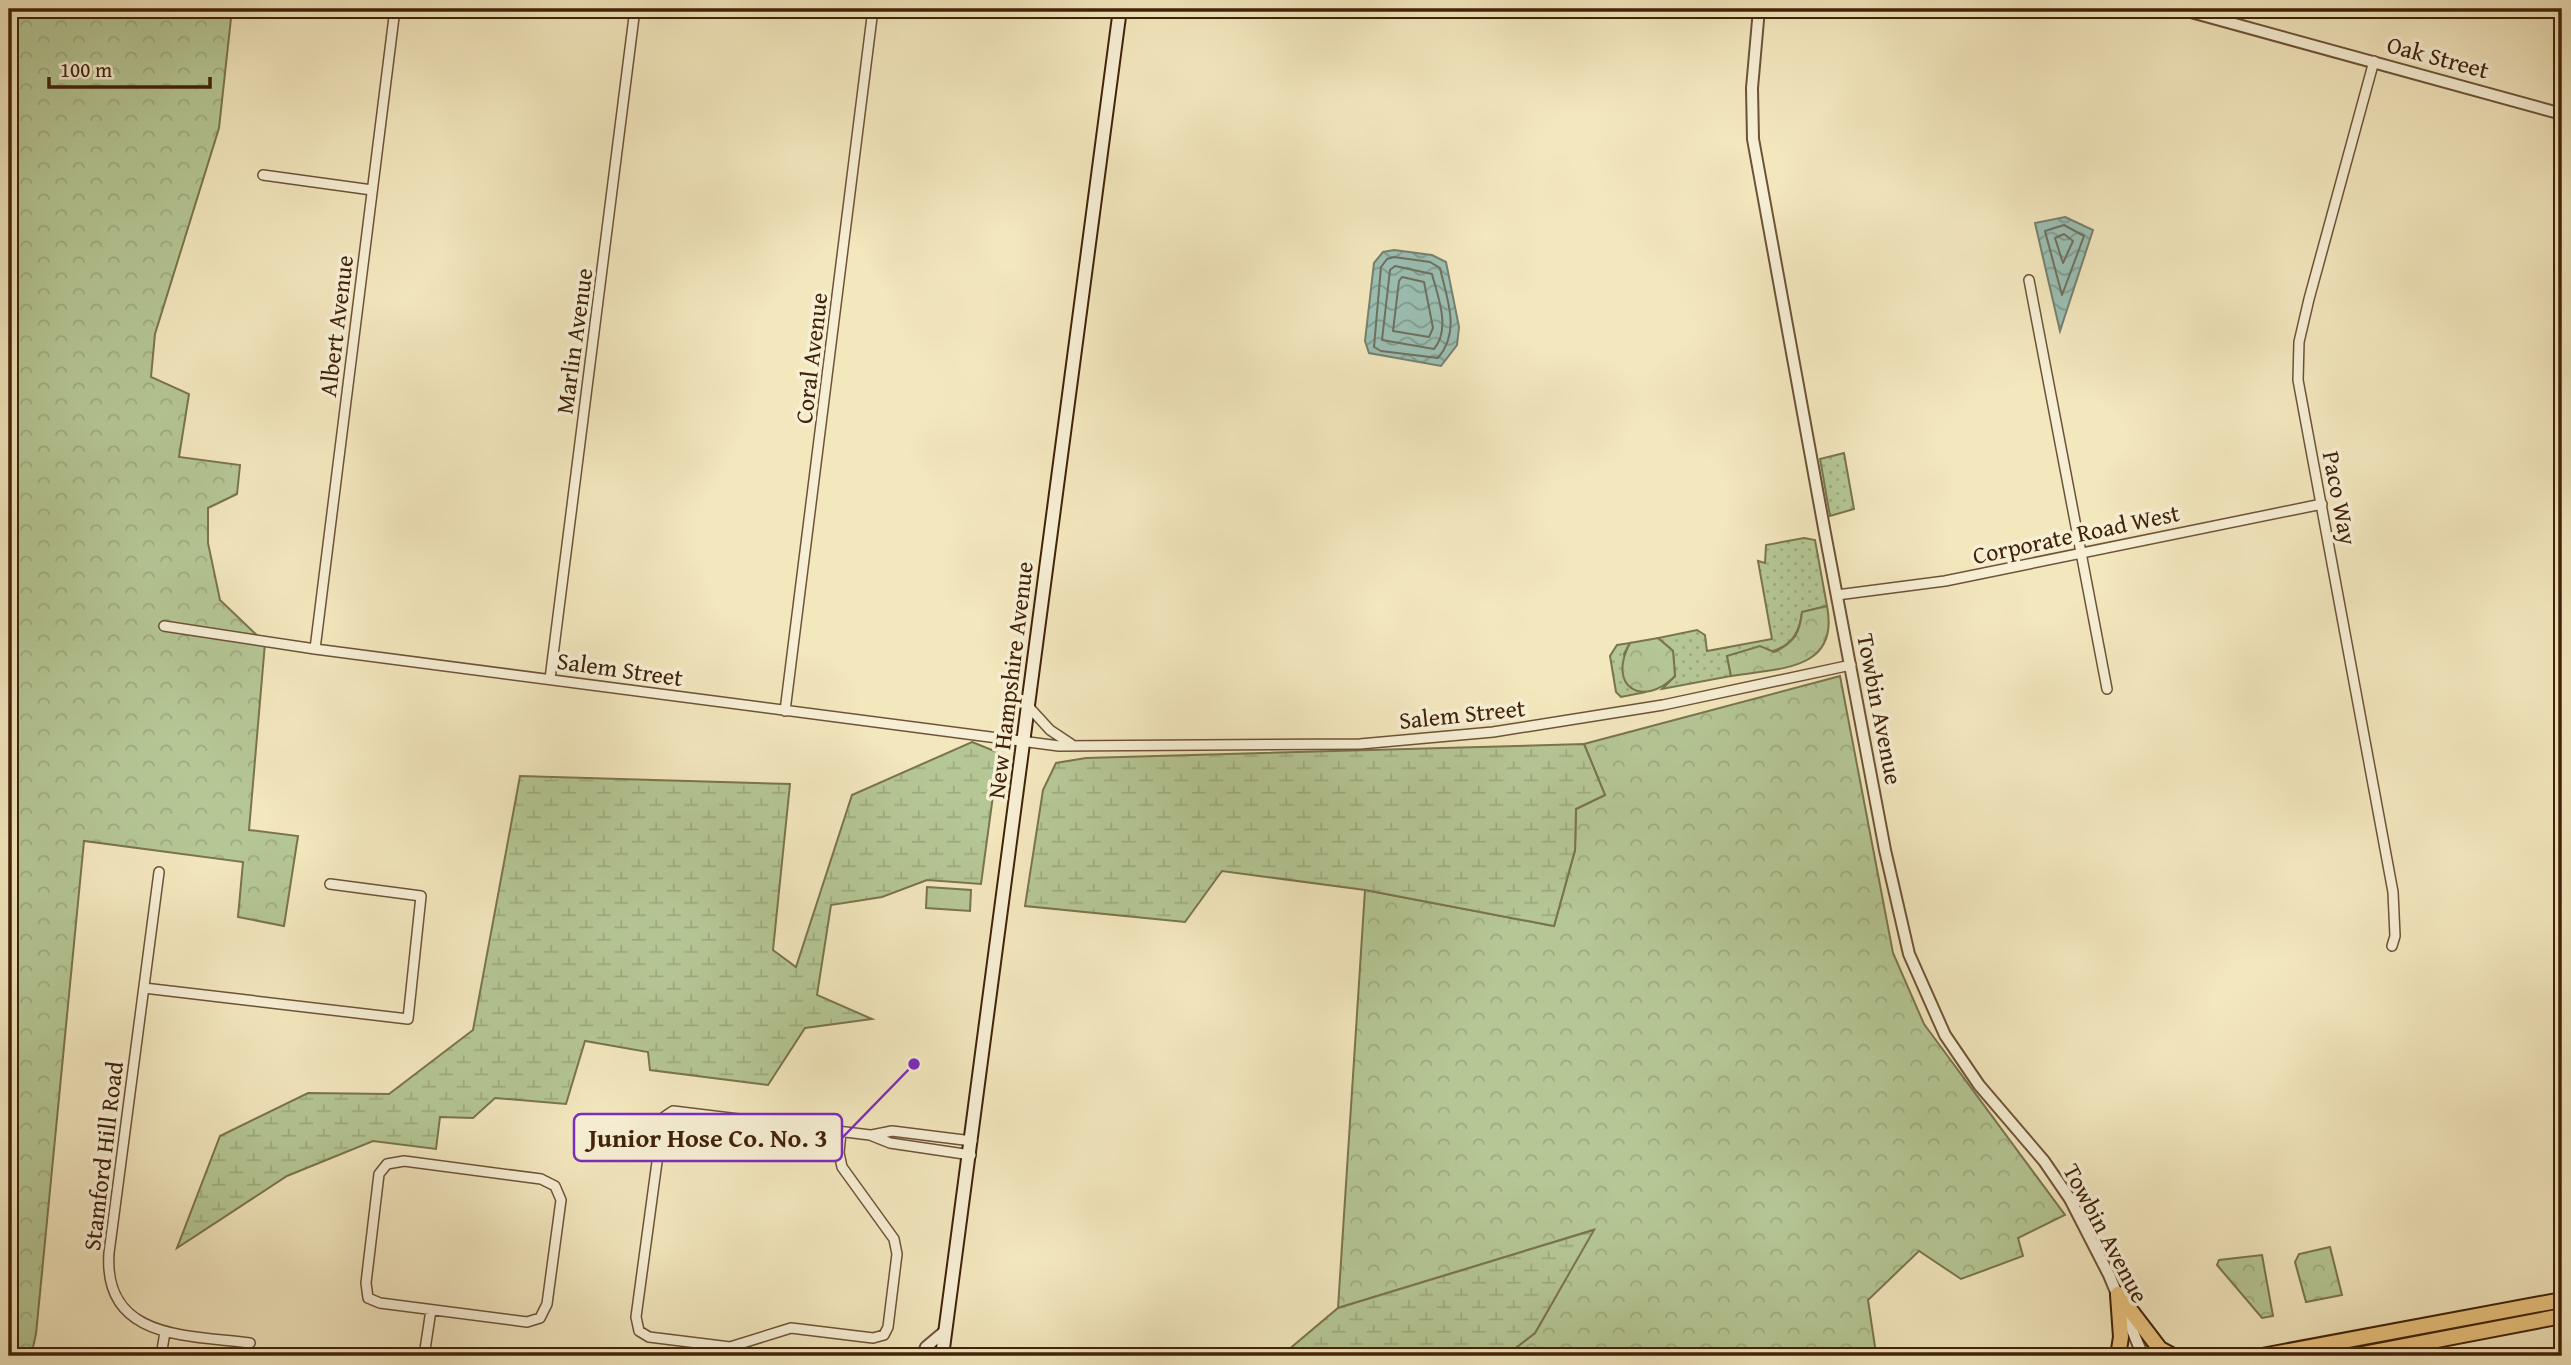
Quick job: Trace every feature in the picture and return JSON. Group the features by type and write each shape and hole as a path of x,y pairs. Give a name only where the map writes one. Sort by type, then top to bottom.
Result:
{"highway":[{"path":"2118,1294 2121,1337 2118,1356"},
{"path":"2118,1294 2154,1343 2173,1356"},
{"path":"2262,1356 2562,1300"},
{"path":"2353,1356 2562,1316"}],"main road":[{"name":"New Hampshire Avenue","path":"942,1356 972,1148 1120,9"}],"street":[{"name":"Albert Avenue","path":"315,649 395,9"},
{"name":"Marlin Avenue","path":"550,679 635,9"},
{"name":"Coral Avenue","path":"785,711 873,9"},
{"name":"Towbin Avenue","path":"1759,9 1752,88 1753,139 1899,916 1922,986 1945,1035 1973,1077 2044,1161 2070,1199 2118,1294 2143,1356"},
{"name":"Oak Street","path":"2180,9 2562,114"},
{"name":"Paco Way","path":"2374,61 2299,342 2301,400 2393,892 2395,936 2392,946"},
{"path":"263,175 372,190"},
{"path":"2029,280 2107,689"},
{"name":"Corporate Road West","path":"1837,596 1945,580 2322,504"},
{"name":"Salem Street","path":"164,625 315,649 1059,746 1360,744 1480,733 1663,705 1851,665"},
{"path":"1028,706 1057,737 1071,744"},
{"name":"Stamford Hill Road","path":"159,873 109,1272 113,1291 126,1311 149,1328 250,1343"},
{"path":"144,988 408,1019 421,896 330,884"},
{"path":"841,1132 838,1153 842,1167 892,1237 897,1254 886,1333 873,1338 791,1328 730,1347 649,1337 636,1327 664,1117 678,1110 870,1135 890,1143 972,1148"},
{"path":"394,1161 404,1161 541,1179 555,1186 561,1200 547,1304 543,1316 527,1322 431,1310 377,1303 367,1294 378,1178 383,1167 394,1161"},
{"path":"424,1356 431,1310"},
{"path":"922,1356 926,1347 945,1331"},
{"path":"161,1356 165,1332"},
{"path":"694,1356 695,1343"}],"green space":[{"path":"9,9 232,9 219,128 155,334 151,377 189,394 179,457 240,465 237,494 208,508 208,543 220,600 265,643 249,830 298,836 284,926 238,917 243,862 84,841 36,1334 31,1356 9,1356"},
{"path":"1844,453 1854,509 1830,516 1820,459"},
{"path":"1804,538 1815,540 1827,606 1802,612 1799,627 1793,637 1786,645 1776,650 1727,656 1731,676 1662,689 1675,676 1673,651 1658,638 1697,630 1705,635 1707,651 1772,639 1758,561 1765,563 1766,545"},
{"path":"1827,606 1828,628 1824,644 1814,655 1785,668 1731,676 1727,656 1760,646 1774,652 1787,645 1795,636 1802,612"},
{"path":"1658,638 1673,651 1675,676 1652,691 1632,688 1626,682 1623,672 1630,643"},
{"path":"1630,643 1624,654 1639,690 1646,692 1621,697 1616,692 1610,656 1617,645"},
{"path":"1840,676 1893,953 1924,1024 2065,1215 2018,1238 2023,1256 1961,1279 1919,1251 1868,1300 1875,1347 1880,1356 1505,1356 1535,1333 1593,1230 1338,1308 1365,890 1554,926 1575,850 1576,809 1605,795 1584,744"},
{"path":"972,742 997,752 998,759 981,884 927,880 882,897 831,905 817,995 872,1019 805,1028 768,1085 650,1070 648,1052 585,1041 566,1104 495,1098 473,1118 440,1117 436,1149 373,1141 287,1176 177,1248 220,1136 308,1093 389,1094 473,1030 520,776 790,784 773,950 796,967 852,795"},
{"path":"1584,744 1605,795 1576,809 1575,850 1554,926 1365,890 1222,871 1185,922 1025,906 1043,790 1056,763 1086,758"},
{"path":"927,887 971,890 970,911 926,908"},
{"path":"1594,1230 1535,1333 1505,1356 1281,1356 1338,1308"},
{"path":"2330,1247 2342,1295 2306,1302 2295,1262 2299,1254"},
{"path":"2262,1255 2273,1316 2262,1318 2217,1265 2219,1260"}],"water":[{"path":"2065,217 2093,230 2060,331 2035,223"},
{"path":"1394,250 1432,255 1446,262 1459,327 1457,345 1441,366 1369,353 1365,341 1374,263 1383,252"}],"place":[{"name":"Junior Hose Co. No. 3","path":"914,1064"}]}
